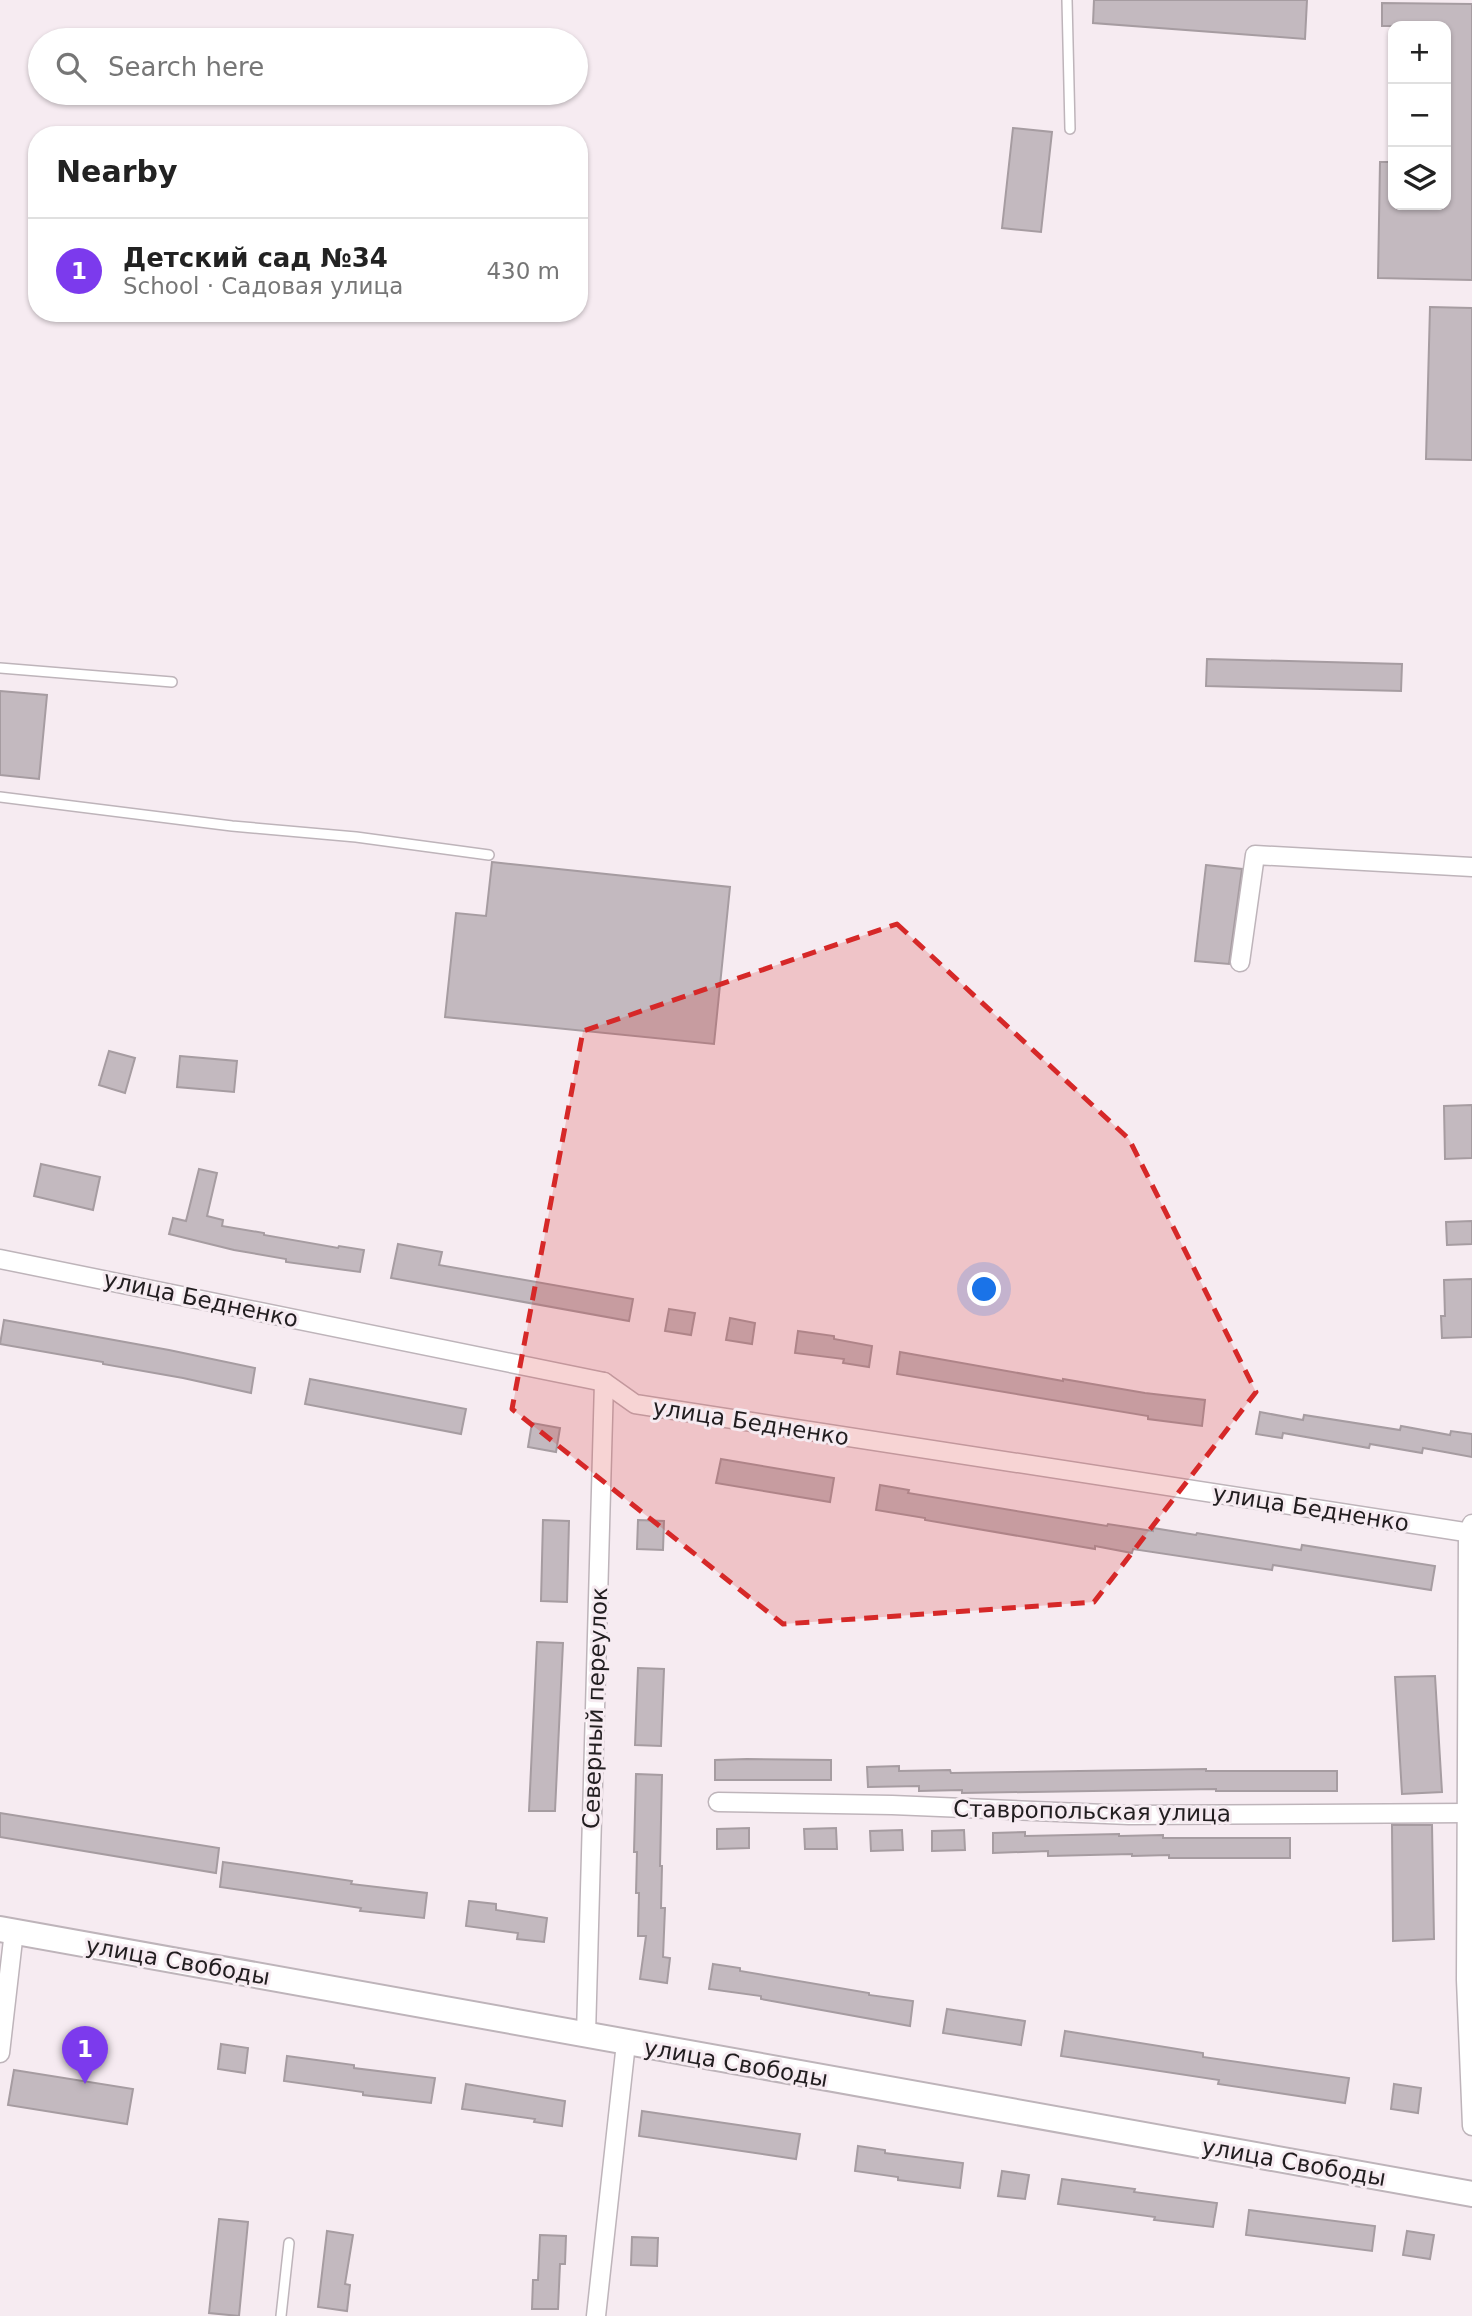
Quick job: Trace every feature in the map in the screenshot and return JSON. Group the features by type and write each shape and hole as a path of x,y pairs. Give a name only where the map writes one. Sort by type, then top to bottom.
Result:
{"main road":[{"name":"улица Свободы","path":"7,1930 1472,2194"}],"street":[{"path":"1240,962 1255,855 1472,867"},
{"name":"улица Бедненко","path":"0,1259 604,1382 635,1404 1471,1530"},
{"name":"Северный переулок","path":"586,2035 604,1382"},
{"path":"1471,1530 1466,1813 1472,2126"},
{"name":"Ставропольская улица","path":"718,1802 892,1805 1129,1815 1466,1813"},
{"path":"0,2053 7,1930"},
{"path":"596,2316 626,2043"}],"lane":[{"path":"1067,0 1070,129"},
{"path":"0,668 172,682"},
{"path":"0,797 232,826 356,837 489,855"},
{"path":"281,2316 289,2243"}],"highlighted area":[{"path":"897,924 1129,1139 1256,1392 1094,1602 783,1624 512,1409 583,1031"}],"building":[{"path":"1094,0 1307,0 1305,39 1093,23"},
{"path":"1382,3 1472,4 1472,280 1378,278 1380,162 1388,162 1388,210 1451,210 1451,21 1388,21 1388,26 1382,26"},
{"path":"1013,128 1052,132 1041,232 1002,228"},
{"path":"1430,307 1472,308 1472,460 1426,459"},
{"path":"1207,659 1402,664 1401,691 1206,686"},
{"path":"0,691 47,695 39,779 0,775"},
{"path":"492,862 730,887 714,1044 445,1017 456,913 486,916"},
{"path":"1206,865 1242,869 1229,964 1195,961"},
{"path":"109,1051 135,1058 125,1093 99,1085"},
{"path":"180,1056 237,1061 234,1092 177,1087"},
{"path":"1472,1105 1472,1158 1445,1159 1444,1106"},
{"path":"41,1164 100,1177 93,1210 34,1196"},
{"path":"199,1169 217,1173 207,1216 223,1220 222,1226 338,1248 364,1250 360,1272 286,1262 286,1259 169,1234 173,1218 186,1221"},
{"path":"1472,1221 1472,1244 1447,1245 1446,1222"},
{"path":"398,1244 442,1252 439,1265 633,1299 629,1321 391,1278"},
{"path":"1472,1279 1472,1337 1442,1338 1441,1316 1445,1316 1444,1280"},
{"path":"669,1309 695,1313 691,1335 665,1331"},
{"path":"730,1318 755,1323 752,1344 726,1340"},
{"path":"4,1320 255,1368 251,1393 0,1344"},
{"path":"798,1331 834,1336 834,1339 872,1346 869,1367 843,1363 844,1359 795,1353"},
{"path":"900,1352 1063,1381 1205,1400 1202,1426 1148,1419 1148,1416 897,1374"},
{"path":"310,1379 466,1409 461,1434 305,1404"},
{"path":"1260,1412 1303,1420 1304,1415 1400,1430 1401,1426 1450,1435 1451,1431 1472,1434 1472,1457 1423,1448 1422,1453 1370,1444 1369,1448 1283,1433 1282,1438 1256,1434"},
{"path":"532,1423 560,1428 556,1452 528,1447"},
{"path":"721,1459 834,1478 830,1502 716,1483"},
{"path":"880,1485 909,1490 908,1493 1107,1526 1197,1533 1301,1550 1302,1545 1435,1566 1431,1590 1273,1565 1272,1570 1133,1549 1132,1553 1095,1546 1095,1549 925,1520 876,1510"},
{"path":"543,1520 569,1521 567,1602 541,1601"},
{"path":"638,1520 664,1521 663,1550 637,1549"},
{"path":"537,1642 563,1643 555,1811 529,1811"},
{"path":"638,1668 664,1669 661,1746 635,1745"},
{"path":"1435,1676 1442,1792 1402,1794 1395,1677"},
{"path":"715,1760 831,1760 831,1780 715,1780"},
{"path":"899,1766 899,1771 950,1770 951,1773 1206,1769 1337,1771 1337,1791 1216,1789 962,1793 962,1790 919,1791 919,1786 868,1787 867,1767"},
{"path":"636,1774 662,1775 661,1908 665,1908 663,1957 670,1958 667,1983 640,1979 646,1936 638,1936 639,1893 636,1893 637,1852 634,1852"},
{"path":"0,1813 219,1848 216,1873 0,1837"},
{"path":"1392,1825 1432,1825 1434,1939 1393,1941"},
{"path":"749,1828 749,1848 717,1849 717,1829"},
{"path":"836,1828 837,1849 805,1849 804,1829"},
{"path":"902,1830 903,1850 871,1851 870,1831"},
{"path":"964,1830 965,1850 932,1851 932,1831"},
{"path":"1025,1832 1025,1836 1119,1834 1163,1835 1163,1838 1290,1838 1290,1858 1169,1858 1169,1855 1132,1854 1048,1856 1048,1851 993,1853 993,1833"},
{"path":"223,1862 352,1881 351,1884 427,1893 424,1918 360,1911 361,1908 220,1887"},
{"path":"469,1901 496,1904 496,1910 547,1918 544,1942 517,1939 518,1933 466,1926"},
{"path":"713,1964 869,1995 913,2001 910,2026 761,1999 761,1996 709,1989"},
{"path":"947,2009 1025,2021 1021,2045 943,2033"},
{"path":"1065,2031 1203,2053 1203,2057 1349,2078 1345,2103 1218,2084 1219,2080 1061,2056"},
{"path":"221,2044 248,2048 245,2073 218,2069"},
{"path":"287,2056 435,2078 431,2103 363,2095 363,2092 284,2081"},
{"path":"14,2070 133,2089 127,2124 8,2105"},
{"path":"466,2084 565,2101 562,2126 534,2122 535,2119 462,2109"},
{"path":"1394,2084 1421,2088 1418,2113 1391,2109"},
{"path":"642,2111 800,2134 796,2159 639,2136"},
{"path":"858,2146 885,2150 885,2153 963,2163 960,2188 855,2171"},
{"path":"1002,2171 1029,2175 1025,2199 998,2196"},
{"path":"1062,2179 1217,2203 1213,2227 1058,2204"},
{"path":"1249,2210 1375,2226 1372,2251 1246,2235"},
{"path":"219,2219 248,2222 239,2316 209,2313"},
{"path":"327,2231 353,2235 345,2284 350,2285 347,2311 318,2307"},
{"path":"1407,2231 1434,2235 1430,2259 1403,2255"},
{"path":"540,2235 566,2236 565,2264 560,2264 558,2309 532,2309 533,2280 538,2280"},
{"path":"632,2237 658,2238 657,2266 631,2265"}],"place":[{"name":"Детский сад №34","path":"85,2084"}]}
